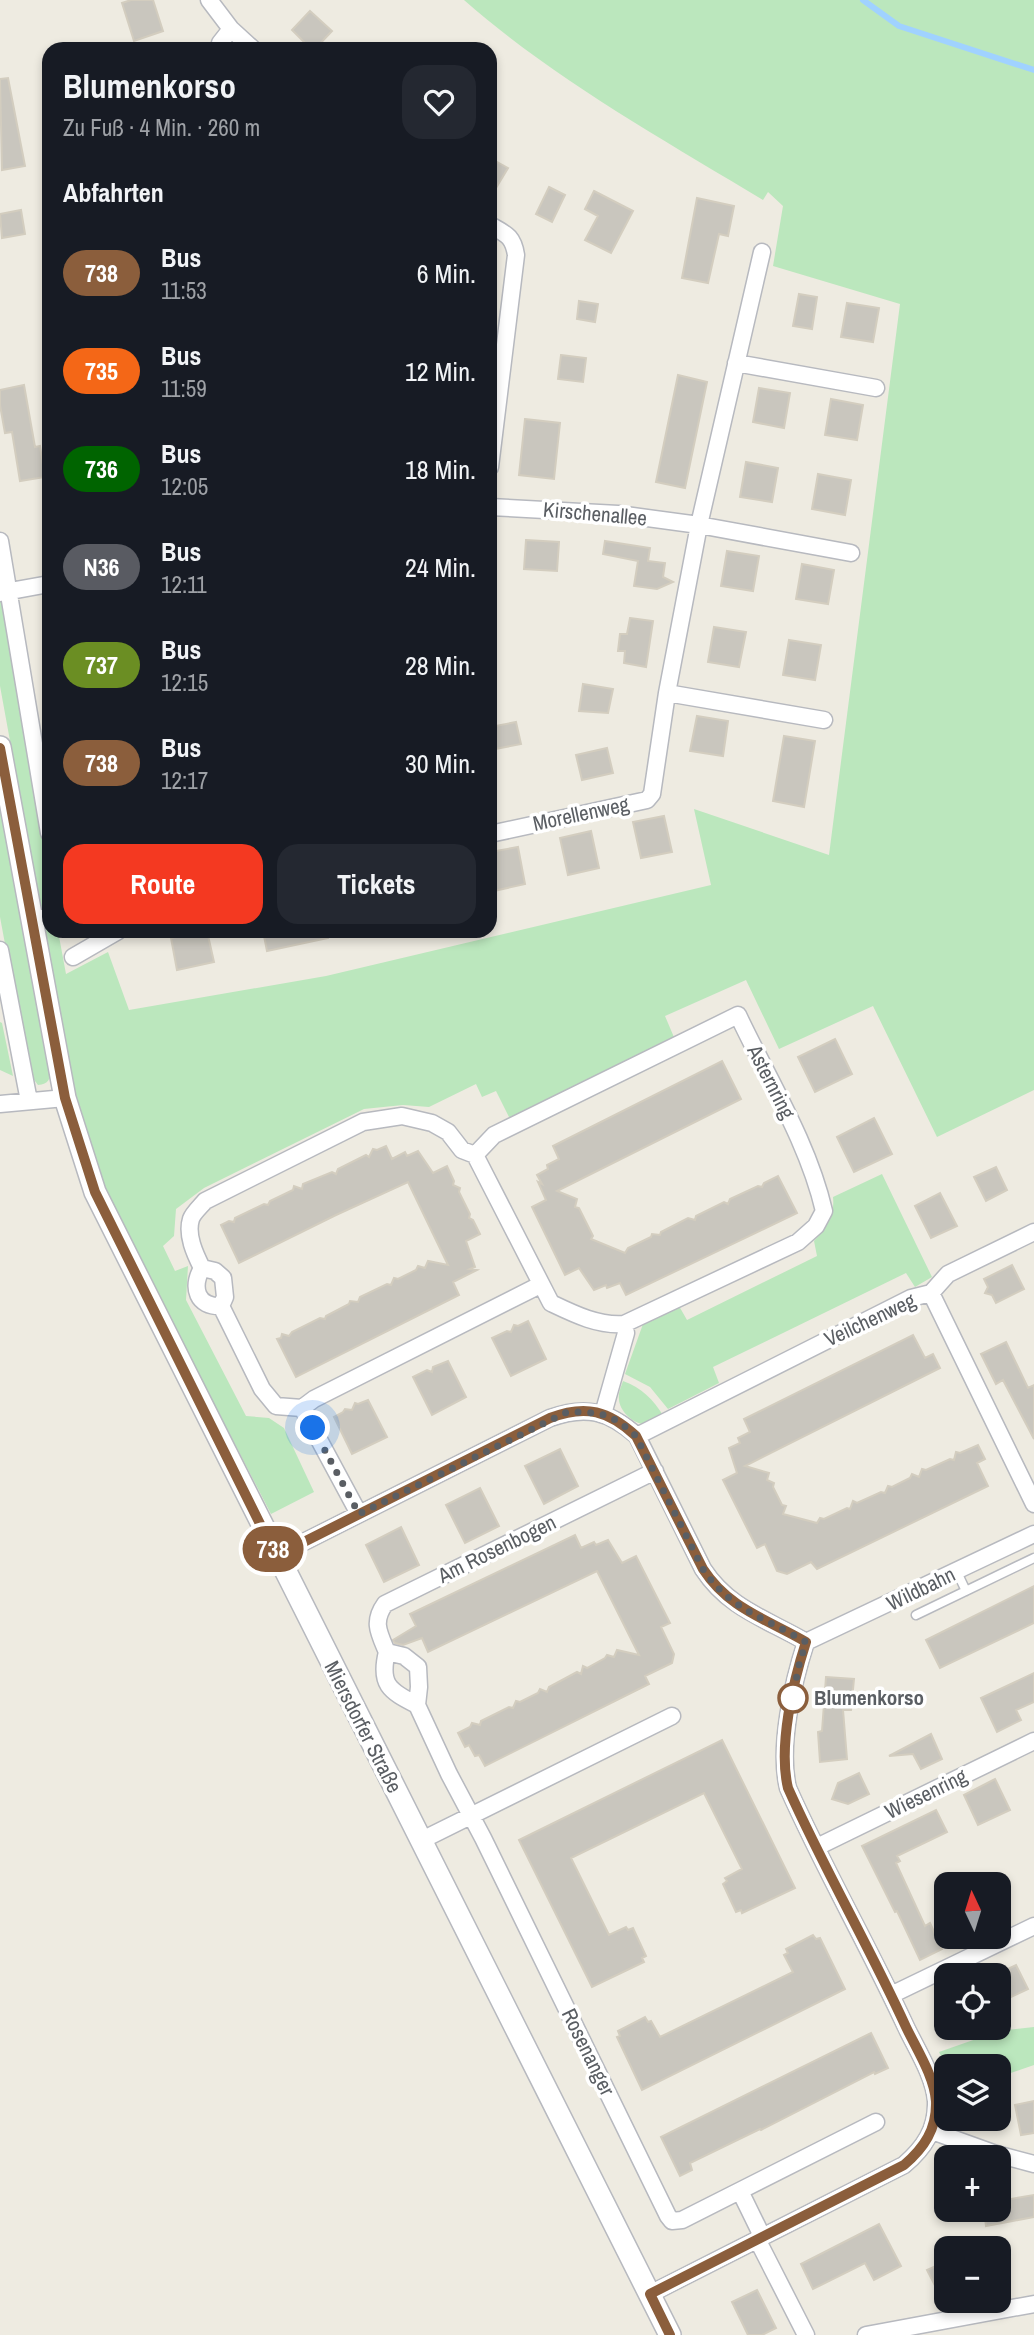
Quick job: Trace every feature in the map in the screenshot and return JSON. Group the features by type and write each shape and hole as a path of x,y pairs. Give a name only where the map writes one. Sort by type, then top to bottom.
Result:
{"street":[{"path":"209,0 246,42"},
{"path":"220,42 232,29"},
{"path":"497,229 514,243 516,255 497,410"},
{"name":"Morellenweg","path":"497,832 647,800 652,794 667,692 699,525 762,252"},
{"path":"736,363 876,388"},
{"name":"Kirschenallee","path":"497,507 609,513 699,525"},
{"path":"699,525 850,553"},
{"path":"0,541 5,593 42,794"},
{"path":"5,593 42,585"},
{"path":"667,692 824,720"},
{"name":"Miersdorfer Straße","path":"0,747 40,918"},
{"name":"Miersdorfer Straße","path":"43,938 67,1106 95,1192 670,2335"},
{"path":"72,957 106,938"},
{"path":"0,950 29,1101"},
{"name":"Asternring","path":"475,1155 494,1135 737,1015 794,1127 818,1186 824,1211 816,1226 798,1242 624,1324"},
{"path":"0,1104 29,1101 67,1106"},
{"path":"202,1268 191,1239 191,1217 205,1201 363,1122 402,1116 432,1123 448,1132 462,1150 475,1155 551,1303 575,1315 610,1325 624,1324 626,1333 603,1414"},
{"path":"931,1293 948,1274 1034,1232"},
{"path":"202,1268 197,1276 196,1291 202,1301 211,1307 222,1306"},
{"path":"202,1268 215,1271 223,1278 225,1297 222,1306 262,1389 276,1406 302,1408 314,1399 540,1285"},
{"name":"Veilchenweg","path":"636,1436 911,1298 931,1293 1034,1504"},
{"path":"302,1408 359,1514"},
{"path":"276,1556 550,1418 567,1412 603,1414 620,1420 636,1436 703,1569 715,1587 734,1603 806,1642 799,1665 783,1755 788,1788 891,1995 934,2090 935,2116 932,2131 918,2153 904,2165 650,2294"},
{"name":"Am Rosenbogen","path":"416,1705 397,1695 387,1683 383,1669 387,1652 379,1632 378,1615 386,1604 655,1471"},
{"name":"Wildbahn","path":"806,1642 1034,1534"},
{"name":"Am Rosenbogen","path":"387,1652 404,1656 418,1667 416,1705 470,1816"},
{"path":"420,1842 672,1716"},
{"name":"Wiesenring","path":"817,1847 1034,1741"},
{"name":"Rosenanger","path":"470,1816 672,2221 682,2220 876,2122"},
{"path":"891,1995 1034,1926"},
{"path":"932,2131 996,2154 1034,2164"},
{"path":"740,2191 806,2335"},
{"path":"866,2335 1034,2304"}],"lane":[{"path":"916,1615 1034,1558"},
{"path":"957,1572 966,1591"}],"green space":[{"path":"464,0 1034,0 1034,1090 937,1137 873,1006 779,1049 746,980 665,1016 676,1042 512,1123 496,1091 482,1097 476,1084 429,1107 403,1105 364,1109 204,1188 176,1209 174,1236 163,1246 175,1271 188,1266 186,1300 246,1416 269,1418 284,1428 314,1492 271,1514 104,1186 72,1081 46,938 59,938 66,974 108,952 129,1010 326,976 487,938 497,938 497,936 711,885 694,809 829,855 900,304 773,266 783,206 768,192 763,200 647,130 571,82"},
{"path":"0,589 42,836 42,916 0,686"},
{"path":"0,794 51,1070 45,1084 38,1085 29,1073 0,917"},
{"path":"0,1022 2,1023 13,1076 0,1070"},
{"path":"882,1174 932,1277 915,1287 906,1273 713,1367 719,1383 668,1409 650,1387 625,1374 643,1324 679,1306 687,1320 817,1256 814,1241 829,1221 833,1210 833,1197"},
{"path":"623,1381 646,1395 664,1417 642,1424 628,1417 619,1399"},
{"path":"1034,2027 1034,2065 1011,2073 1011,2054 939,2052 973,2040 1011,2040 1011,2030"}],"building":[{"path":"131,0 153,0 163,31 134,41 122,3"},
{"path":"310,11 332,31 322,42 304,42 292,30"},
{"path":"8,78 25,166 2,170 0,79"},
{"path":"497,162 508,168 497,186"},
{"path":"549,187 565,195 552,222 536,214"},
{"path":"594,191 633,211 611,253 585,240 598,216 585,209"},
{"path":"697,198 734,206 728,236 719,234 708,283 682,278"},
{"path":"21,210 25,234 2,238 0,214"},
{"path":"799,294 817,297 812,329 793,326"},
{"path":"579,301 598,304 595,322 577,319"},
{"path":"847,303 879,308 873,342 841,337"},
{"path":"561,355 586,358 583,382 558,379"},
{"path":"678,375 707,382 685,488 656,482"},
{"path":"24,385 35,447 40,446 42,477 20,481 12,432 5,433 0,390"},
{"path":"759,388 790,393 784,428 753,422"},
{"path":"831,399 863,405 857,440 825,435"},
{"path":"525,419 560,423 554,479 519,475"},
{"path":"746,462 778,468 772,502 740,497"},
{"path":"818,474 851,480 845,515 812,509"},
{"path":"526,540 559,542 557,571 524,569"},
{"path":"605,541 650,548 648,561 665,563 663,577 673,582 657,589 634,586 638,561 603,554"},
{"path":"727,551 759,556 753,591 721,586"},
{"path":"802,564 834,570 828,604 796,599"},
{"path":"630,618 653,621 646,667 624,663 625,651 618,651 620,634 627,634"},
{"path":"714,627 746,632 739,667 708,662"},
{"path":"789,640 821,645 815,680 783,675"},
{"path":"583,684 613,689 608,713 579,711"},
{"path":"697,716 728,721 723,756 690,751"},
{"path":"516,722 521,744 497,749 497,726"},
{"path":"784,736 815,741 804,807 773,801"},
{"path":"607,748 613,773 582,780 576,755"},
{"path":"664,816 672,852 641,858 633,822"},
{"path":"591,831 599,868 568,875 560,838"},
{"path":"518,847 525,884 497,890 497,851"},
{"path":"171,938 209,938 214,962 177,970"},
{"path":"264,938 328,938 267,951"},
{"path":"835,1039 852,1074 815,1092 798,1057"},
{"path":"722,1061 741,1099 557,1191 577,1199 575,1207 579,1208 593,1236 591,1239 625,1253 628,1248 652,1234 660,1235 688,1218 695,1220 696,1216 724,1202 728,1204 730,1199 758,1186 762,1187 764,1183 778,1176 797,1213 626,1295 620,1283 594,1290 579,1268 565,1275 532,1207 546,1200 537,1175 548,1169 547,1165 559,1159 553,1146"},
{"path":"874,1118 892,1154 854,1172 837,1137"},
{"path":"386,1146 392,1159 405,1152 407,1156 418,1151 433,1173 447,1166 454,1181 453,1185 460,1188 459,1192 470,1214 469,1218 473,1220 480,1234 466,1241 475,1267 470,1269 477,1270 453,1282 459,1295 296,1377 277,1339 281,1338 282,1334 289,1336 320,1318 325,1319 350,1301 358,1302 360,1297 387,1284 391,1285 394,1278 398,1279 416,1270 418,1266 425,1268 428,1261 448,1265 408,1182 239,1263 221,1225 234,1222 235,1218 264,1204 268,1205 270,1201 293,1190 294,1186 302,1189 303,1184 332,1172 336,1174 338,1169 366,1155 369,1157 373,1149"},
{"path":"996,1167 1007,1190 986,1201 974,1177"},
{"path":"940,1193 957,1226 931,1238 915,1206"},
{"path":"1012,1265 1024,1289 996,1303 992,1295 985,1293 988,1287 984,1279"},
{"path":"528,1321 546,1359 511,1376 492,1338 507,1331 511,1332 514,1325"},
{"path":"913,1335 925,1358 933,1354 940,1368 745,1466 769,1473 767,1480 774,1483 773,1487 782,1505 786,1506 783,1514 817,1523 820,1518 824,1519 850,1509 853,1501 857,1503 881,1492 885,1493 888,1486 892,1487 910,1478 912,1474 919,1477 922,1469 954,1460 956,1452 960,1453 978,1445 985,1459 977,1463 988,1486 817,1569 811,1562 787,1574 777,1571 765,1544 757,1548 723,1480 737,1473 729,1448 740,1443 738,1438 750,1432 744,1419"},
{"path":"1006,1342 1028,1388 1034,1385 1034,1439 1003,1380 996,1384 981,1354"},
{"path":"448,1361 466,1397 432,1415 413,1377 427,1370 432,1372 433,1367"},
{"path":"368,1400 387,1437 352,1454 334,1417 345,1409 352,1410 355,1403"},
{"path":"560,1449 578,1486 544,1504 525,1466"},
{"path":"480,1488 499,1526 465,1543 446,1505"},
{"path":"401,1527 419,1565 384,1582 366,1545"},
{"path":"575,1535 581,1548 608,1540 622,1563 636,1556 670,1623 661,1627 674,1654 672,1663 645,1676 649,1684 485,1766 469,1745 465,1747 458,1733 472,1723 480,1725 481,1721 509,1707 513,1708 516,1701 520,1702 538,1693 540,1689 547,1692 549,1687 577,1672 581,1674 583,1666 587,1668 607,1655 614,1657 617,1650 639,1655 597,1571 428,1652 422,1638 403,1645 393,1640 416,1626 410,1614"},
{"path":"1034,1586 1034,1623 940,1668 926,1640"},
{"path":"1034,1673 1034,1702 1016,1710 1021,1720 997,1732 981,1698"},
{"path":"826,1677 854,1679 851,1710 843,1710 847,1759 820,1762 818,1732 822,1731"},
{"path":"931,1734 942,1759 921,1769 913,1754 889,1756"},
{"path":"722,1740 795,1888 742,1913 741,1910 736,1912 723,1884 727,1881 725,1878 742,1869 704,1793 571,1858 609,1935 626,1927 628,1930 633,1928 646,1956 642,1958 644,1962 592,1987 519,1840"},
{"path":"859,1773 869,1794 848,1804 832,1799 838,1783"},
{"path":"995,1779 1010,1810 978,1825 964,1795"},
{"path":"936,1810 947,1832 897,1856 900,1861 896,1863 925,1926 930,1923 934,1932 934,1950 940,1950 920,1960 862,1846"},
{"path":"813,1935 816,1939 820,1938 845,1989 642,2090 617,2037 620,2036 618,2031 645,2017 648,2022 651,2021 660,2037 793,1972 784,1955 788,1953 786,1949"},
{"path":"1016,1965 1028,1989 1011,1997 1011,1967"},
{"path":"871,2033 888,2068 875,2074 874,2072 690,2163 692,2170 680,2176 661,2137"},
{"path":"1034,2101 1034,2133 1021,2135 1015,2105"},
{"path":"1034,2195 1034,2217 1011,2221 1011,2199"},
{"path":"986,2222 1007,2222 986,2226"},
{"path":"879,2224 901,2266 874,2280 865,2263 813,2289 801,2264"},
{"path":"934,2267 934,2284 927,2270"},
{"path":"757,2290 776,2328 762,2335 748,2335 732,2302"}],"waterway":[{"path":"863,0 899,26 1034,70"}],"bus line":[{"name":"738","path":"0,748 71,1122 95,1192 117,1240 276,1556 550,1418 567,1412 591,1412 620,1420 636,1436 703,1569 715,1587 734,1603 806,1642 799,1665 783,1755 788,1788 927,2073 936,2100 935,2116 928,2139 918,2153 904,2165 650,2294 670,2335"}],"place":[{"name":"Blumenkorso","path":"793,1698"}],"route":[{"path":"313,1428 359,1514 550,1418 567,1412 591,1412 620,1420 636,1436 703,1569 715,1587 734,1603 806,1642 792,1700 793,1698"}]}
